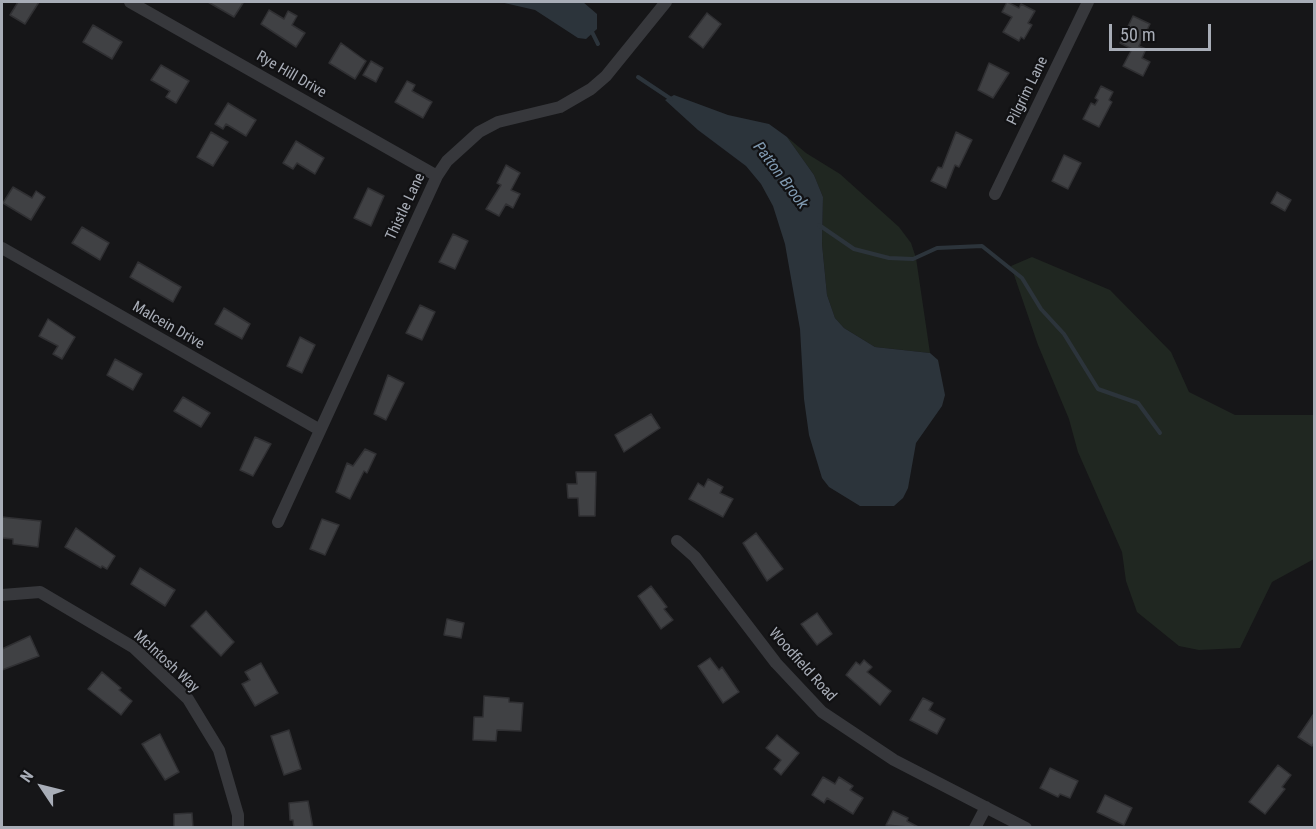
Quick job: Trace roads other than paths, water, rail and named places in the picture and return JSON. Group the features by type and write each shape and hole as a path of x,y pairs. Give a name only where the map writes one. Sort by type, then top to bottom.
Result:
{"street":[{"name":"Rye Hill Drive","path":"130,2 437,176"},
{"name":"Thistle Lane","path":"278,522 437,176 447,161 479,132 498,122 560,107 591,89 606,76 666,2"},
{"name":"Pilgrim Lane","path":"995,194 1088,2"},
{"name":"Malcein Drive","path":"2,248 320,430"},
{"name":"Woodfield Road","path":"677,541 695,556 776,663 822,712 878,752 1026,828"},
{"name":"McIntosh Way","path":"2,595 40,592 133,647 188,699 219,750 238,814 238,828"},
{"path":"975,828 986,807"}],"water":[{"path":"500,2 583,2 597,14 597,29 586,39 578,38 535,10"},
{"path":"674,95 728,115 769,124 787,137 814,175 823,197 822,244 827,295 835,318 844,328 875,347 930,353 938,360 945,395 942,406 916,443 908,488 903,498 894,506 860,506 829,487 822,478 809,435 804,399 800,329 785,244 773,206 761,184 746,166 698,130 665,100"}],"waterway":[{"name":"Patton Brook","path":"592,32 598,44"},
{"name":"Patton Brook","path":"638,77 671,99"},
{"name":"Patton Brook","path":"819,225 854,249 889,258 913,259 937,248 982,246 1022,278 1041,309 1064,334 1098,389 1138,403 1160,433"}]}
